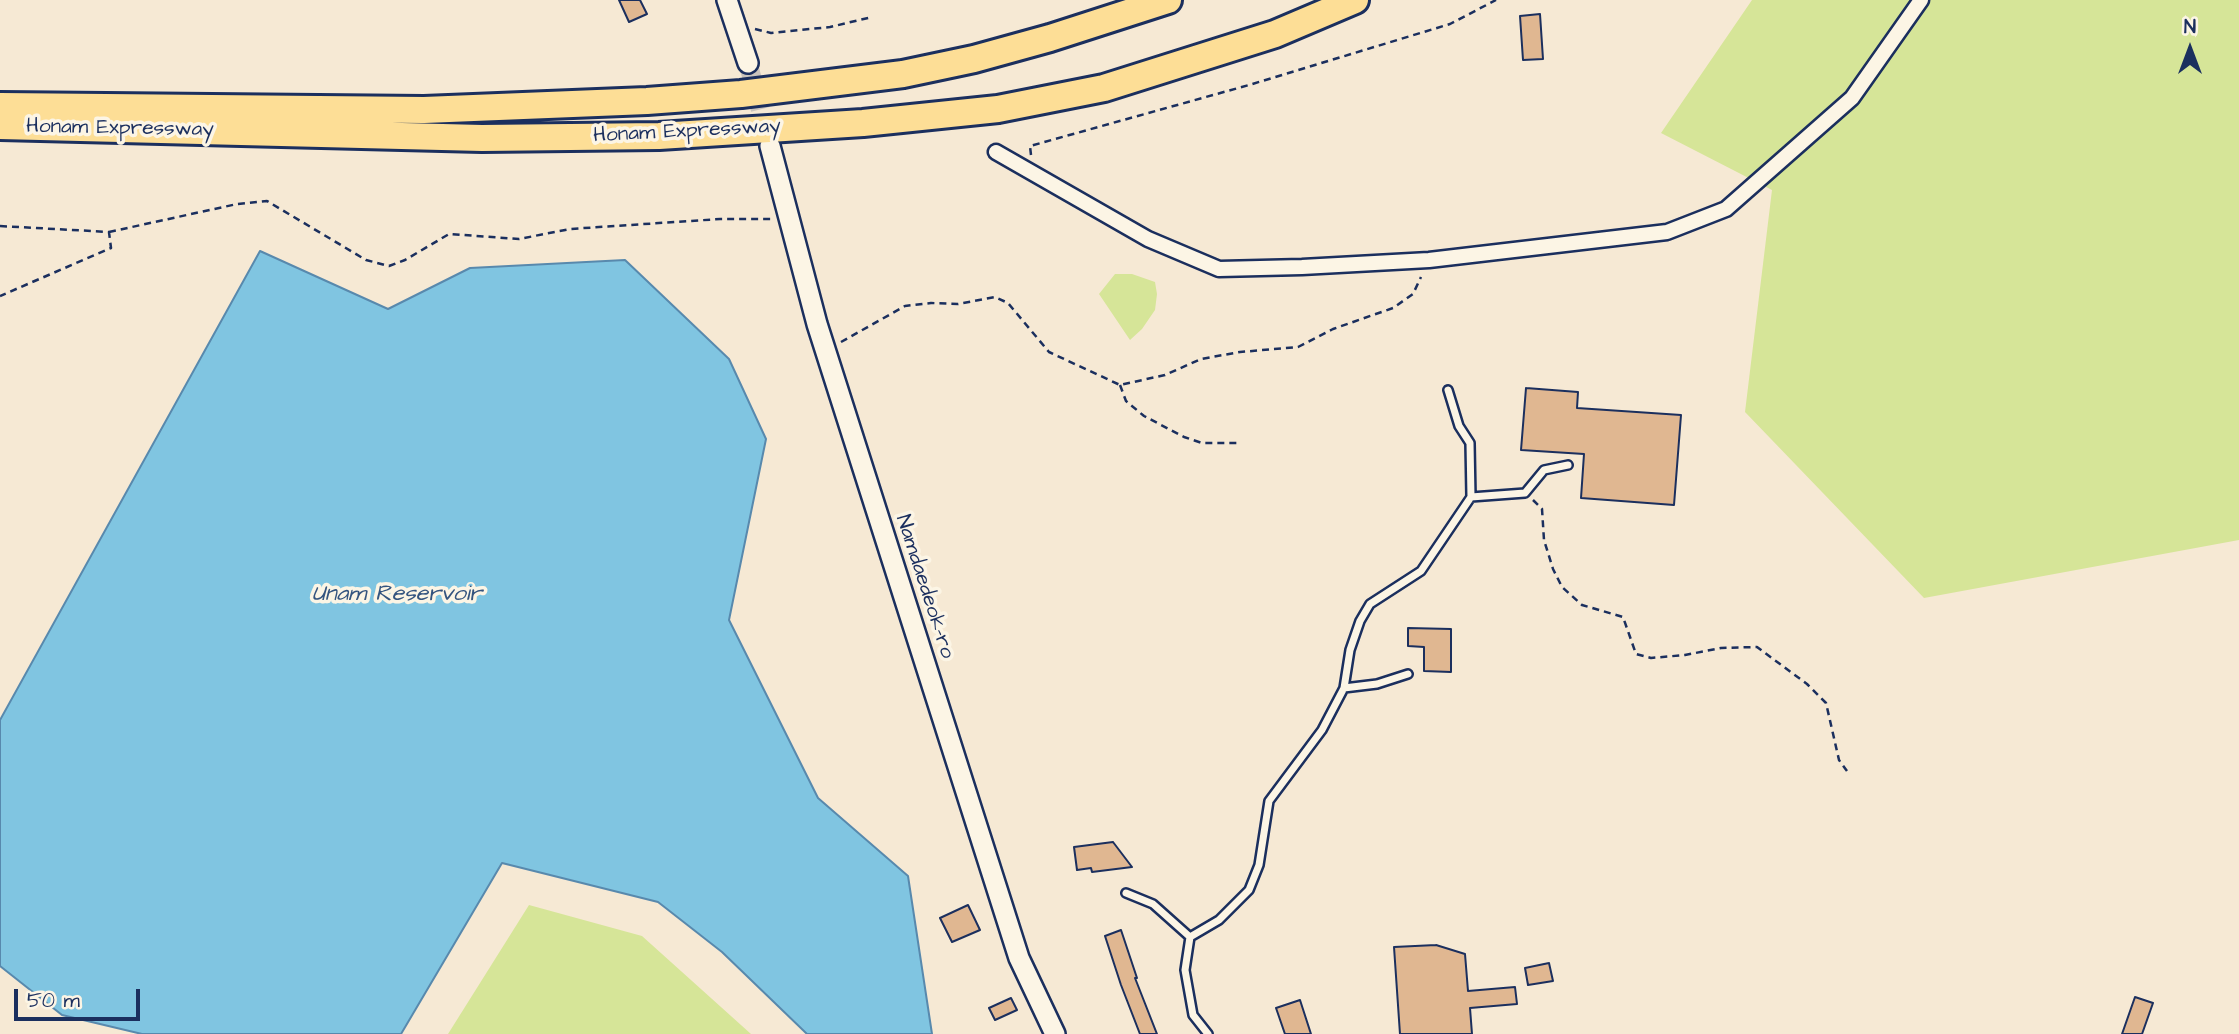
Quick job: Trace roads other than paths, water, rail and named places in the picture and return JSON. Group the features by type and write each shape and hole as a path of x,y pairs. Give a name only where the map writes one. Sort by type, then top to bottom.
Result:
{"highway":[{"name":"Honam Expressway","path":"0,106 424,110 647,101 741,94 915,72 1050,38 1168,0"},
{"name":"Honam Expressway","path":"0,126 482,138 659,136 863,123 998,108 1104,88 1275,34 1355,0"},
{"path":"0,133 92,128"}],"main road":[{"path":"727,0 748,63"},
{"name":"Namdaedeok-ro","path":"770,146 825,349 1019,958 1055,1034"}],"street":[{"path":"996,152 1148,239 1219,269 1429,260 1667,232 1726,209 1852,99 1922,0"}],"lane":[{"path":"1190,937 1219,920 1249,890 1259,865 1269,801 1322,730 1344,688 1350,650 1360,621 1370,604 1421,571 1471,497 1470,443 1459,426 1448,390"},
{"path":"1471,497 1525,493 1545,470 1568,465"},
{"path":"1344,688 1377,684 1408,674"},
{"path":"1126,892 1153,904 1190,937"},
{"path":"1190,937 1185,970 1193,1015 1208,1034"}],"water":[{"name":"Unam Reservoir","path":"260,251 388,309 470,268 625,260 729,359 766,439 729,620 818,798 908,876 932,1034 807,1034 722,952 658,902 502,863 401,1034 142,1034 62,1015 0,966 0,720"}],"tunnel":[{"path":"748,63 769,142"}]}
